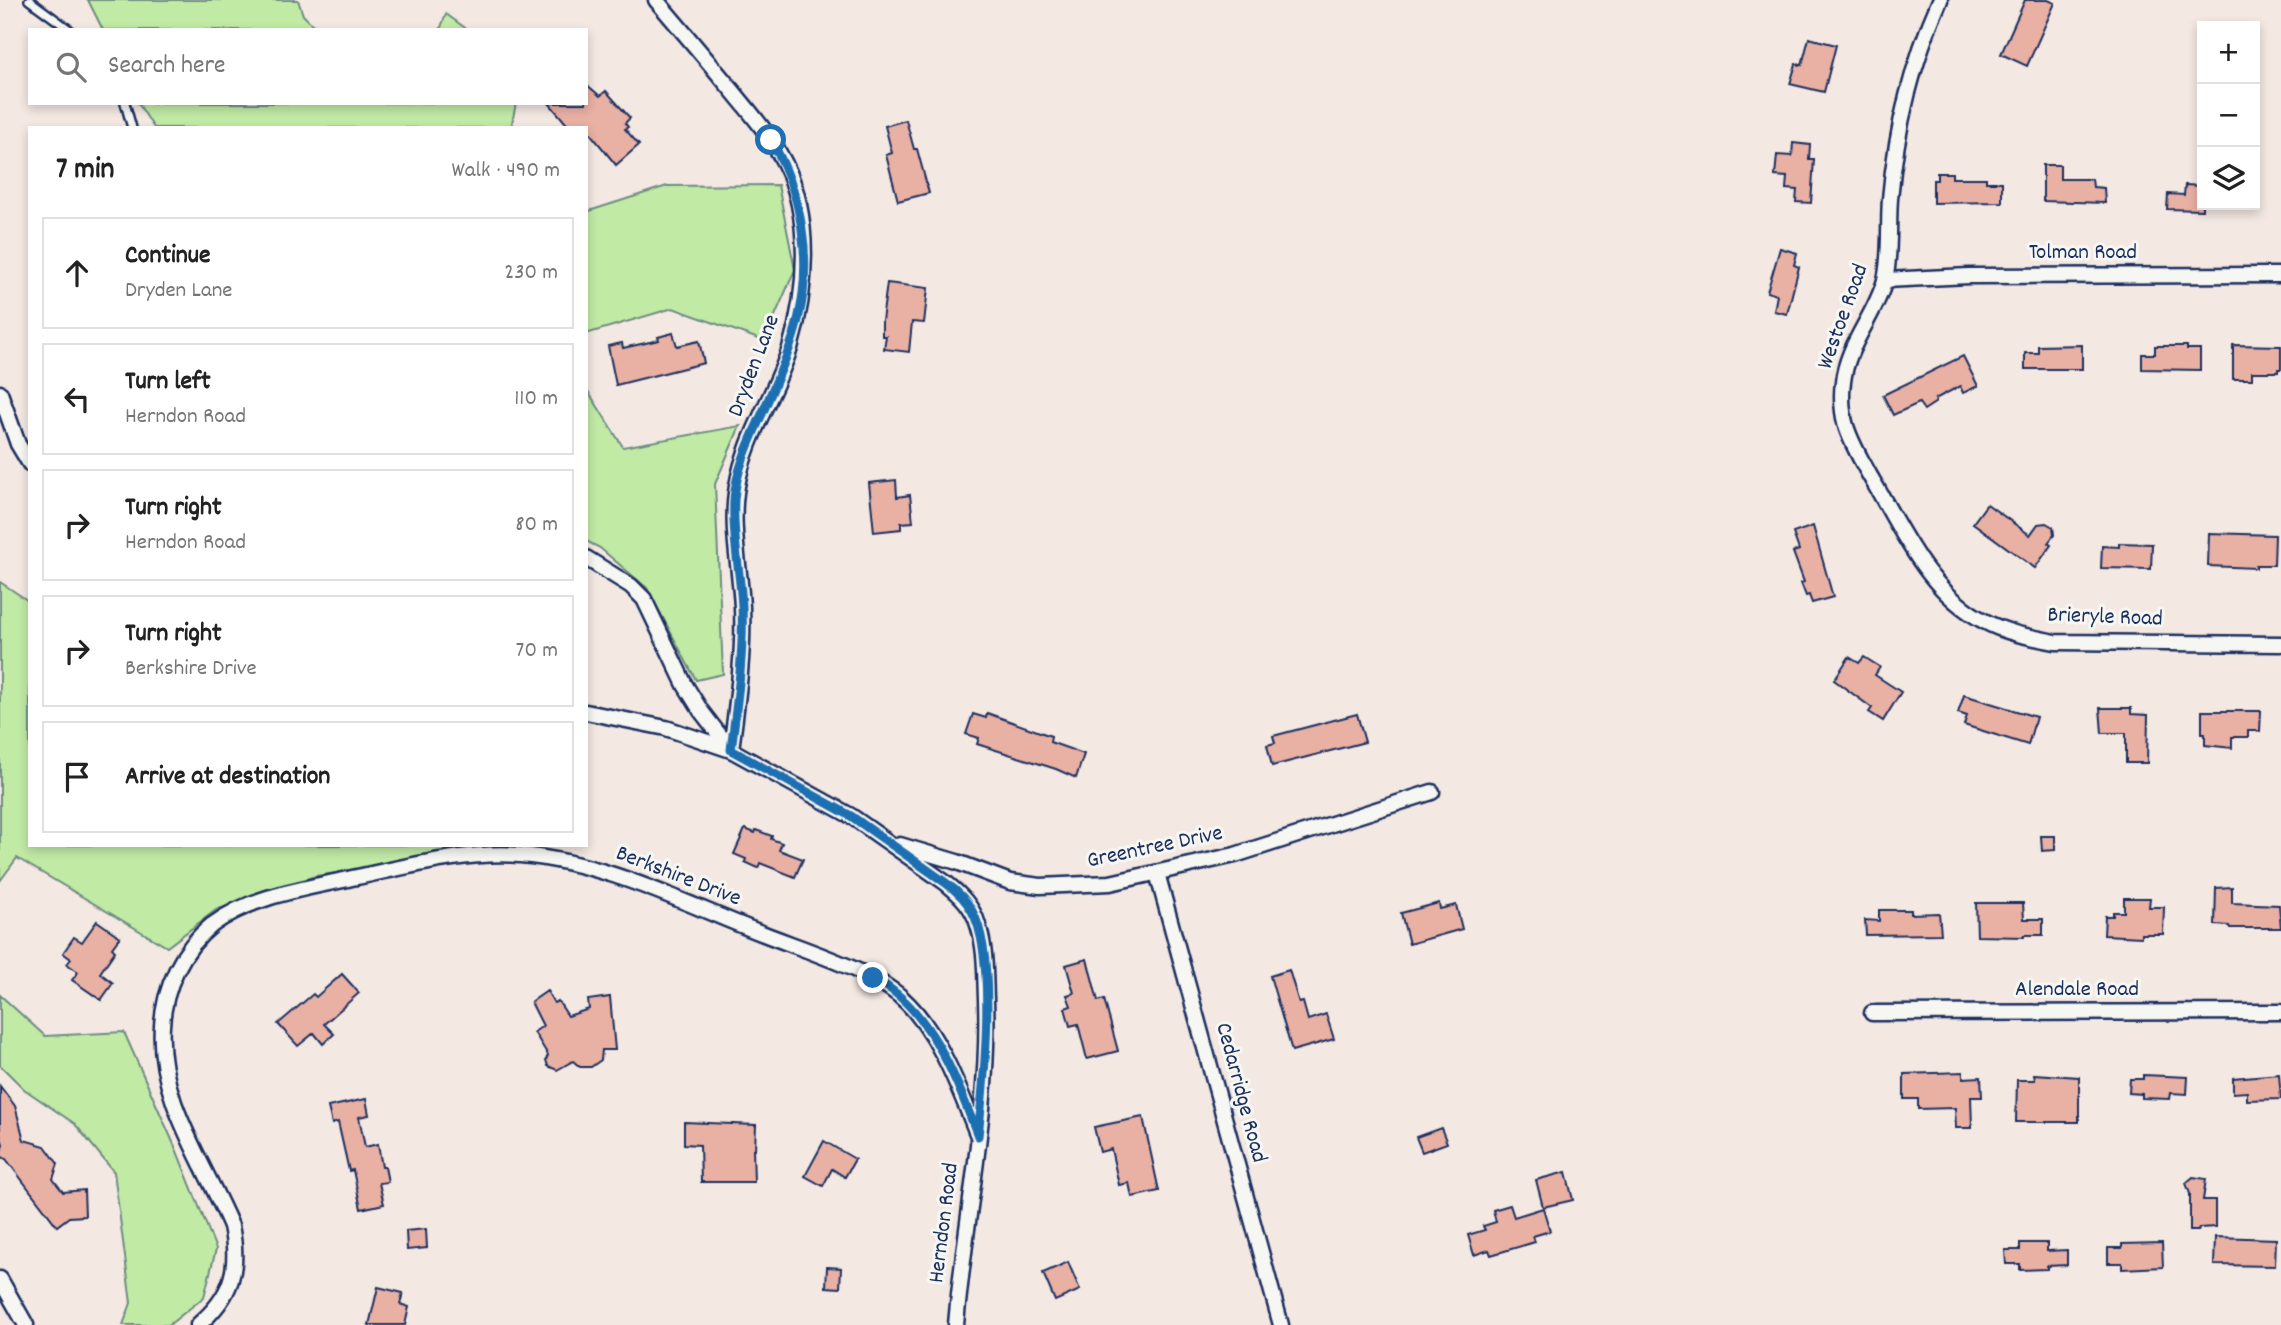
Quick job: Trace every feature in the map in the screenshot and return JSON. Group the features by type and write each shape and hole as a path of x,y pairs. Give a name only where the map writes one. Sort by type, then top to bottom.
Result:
{"street":[{"name":"Dryden Lane","path":"656,0 771,140 792,181 800,213 804,262 799,318 788,352 744,458 734,500 742,631 740,677 731,750"},
{"name":"Westoe Road","path":"1916,556 1846,429 1842,385 1849,355 1880,297 1885,279 1894,161 1903,110 1940,0"},
{"name":"Tolman Road","path":"1885,279 1969,276 2281,275"},
{"path":"0,393 18,444 28,461"},
{"name":"Brieryle Road","path":"1916,556 1935,581 1965,608 1983,621 2018,635 2055,642 2281,644"},
{"name":"Herndon Road","path":"588,559 631,586 644,599 685,685 731,750 851,816 961,894 972,910 984,946 984,1083 956,1325"},
{"path":"588,712 666,728 731,750"},
{"name":"Greentree Drive","path":"886,841 957,862 1000,880 1040,886 1110,883 1235,855 1432,792"},
{"name":"Berkshire Drive","path":"198,1325 221,1303 231,1284 235,1269 235,1244 231,1226 176,1108 167,1081 161,1044 162,1022 168,995 182,959 211,926 242,908 317,886 431,862 472,856 517,855 557,860 628,881 886,985 909,1005 940,1049 960,1088 978,1136"},
{"name":"Cedarridge Road","path":"1157,873 1281,1325"},
{"name":"Alendale Road","path":"1872,1013 2281,1012"},
{"path":"0,1279 26,1325"}],"lane":[{"path":"29,0 67,28"},
{"path":"126,105 131,126"}],"green space":[{"path":"88,0 298,0 303,15 316,28 102,28"},
{"path":"446,14 465,28 441,28"},
{"path":"139,105 516,105 511,126 153,126"},
{"path":"778,185 795,270 764,341 673,308 588,333 588,211 667,186"},
{"path":"588,391 623,447 740,426 715,484 723,674 696,680 647,588 600,548 588,542"},
{"path":"0,582 28,601 28,847 529,847 315,876 216,910 167,947 17,858 0,881"},
{"path":"0,995 45,1036 124,1032 176,1149 216,1249 204,1297 169,1325 123,1325 131,1303 114,1172 75,1124 24,1089 0,1065"}],"building":[{"path":"2025,0 2048,0 2055,3 2027,66 2001,54"},
{"path":"1809,38 1836,45 1824,92 1790,84 1796,64 1802,65"},
{"path":"588,86 600,96 606,91 630,118 625,123 628,127 625,129 639,145 616,165 588,130 588,126 568,126 551,105 588,105"},
{"path":"906,120 929,193 898,201 886,155 892,153 885,126"},
{"path":"1793,143 1810,145 1809,159 1814,159 1811,203 1796,202 1797,190 1786,189 1787,177 1775,176 1777,155 1792,156"},
{"path":"2043,165 2060,165 2060,179 2092,179 2093,187 2104,188 2105,203 2043,201"},
{"path":"1937,173 1952,173 1952,178 1986,178 1986,182 2002,182 2002,202 1933,203 1933,180 1937,180"},
{"path":"2185,185 2197,186 2197,210 2167,209 2168,194 2184,195"},
{"path":"1780,248 1797,253 1794,265 1799,267 1787,314 1774,311 1777,295 1767,292"},
{"path":"887,283 928,288 924,323 912,322 909,352 884,349 886,336 882,336 882,321"},
{"path":"673,333 677,346 699,341 704,363 616,385 608,346 622,343 623,348 659,340 658,337"},
{"path":"2082,345 2082,369 2025,369 2025,353 2038,353 2038,346"},
{"path":"2233,345 2281,346 2281,369 2278,369 2278,372 2252,372 2252,379 2233,379"},
{"path":"2155,346 2187,346 2187,349 2200,349 2200,370 2142,369 2142,354 2155,354"},
{"path":"1963,356 1978,386 1963,393 1960,386 1935,399 1936,402 1924,410 1919,403 1893,415 1883,395"},
{"path":"896,480 897,497 910,495 913,522 901,523 901,529 874,532 869,483"},
{"path":"1987,504 2030,535 2038,524 2046,523 2053,527 2054,535 2048,543 2051,545 2035,568 1973,523"},
{"path":"1813,526 1833,597 1812,603 1801,583 1804,582 1793,552 1799,550 1793,533"},
{"path":"2209,533 2275,535 2274,565 2256,565 2256,568 2208,566"},
{"path":"2119,543 2152,544 2151,569 2101,568 2102,546 2119,547"},
{"path":"1849,657 1859,663 1864,657 1880,667 1875,675 1901,692 1883,721 1869,712 1872,708 1834,680"},
{"path":"1964,695 2036,717 2028,745 1964,725 1967,716 1958,713"},
{"path":"2100,708 2131,708 2131,714 2148,715 2147,763 2126,763 2126,733 2102,733"},
{"path":"2202,711 2261,711 2260,731 2248,731 2248,737 2232,737 2232,748 2205,745"},
{"path":"987,713 1051,736 1050,742 1084,754 1076,778 977,744 979,738 966,734 973,714 986,718"},
{"path":"1357,714 1365,742 1272,766 1267,745 1275,743 1273,736"},
{"path":"745,829 772,836 771,839 782,843 779,850 803,859 795,877 760,863 758,868 734,854"},
{"path":"2041,836 2055,836 2055,850 2042,851"},
{"path":"2232,887 2232,903 2279,905 2281,928 2230,928 2215,925 2216,888"},
{"path":"2124,898 2150,898 2149,907 2164,907 2163,934 2141,934 2141,937 2104,935 2105,916 2113,916 2113,912 2124,912"},
{"path":"1439,903 1440,909 1456,905 1462,929 1409,944 1401,913"},
{"path":"1976,903 2023,903 2024,919 2043,919 2043,935 1977,936"},
{"path":"1879,910 1911,910 1911,914 1939,913 1941,934 1866,935 1865,920 1879,921"},
{"path":"97,921 120,937 112,948 115,951 100,973 113,983 101,1000 72,980 78,972 67,964 71,959 63,953 74,937 82,942"},
{"path":"1087,959 1098,1001 1104,999 1118,1051 1087,1059 1078,1024 1070,1026 1065,1008 1071,1006 1067,995 1074,993 1066,965"},
{"path":"1289,970 1299,1003 1303,1002 1308,1020 1326,1014 1334,1039 1292,1051 1270,976"},
{"path":"342,974 359,993 324,1024 334,1034 323,1044 314,1033 298,1046 278,1024 313,994 316,997"},
{"path":"547,991 554,1003 558,1001 568,1016 589,1009 588,1000 610,997 615,1050 602,1050 601,1060 591,1067 580,1067 573,1061 557,1070 548,1066 548,1055 534,1032 543,1026 531,1002"},
{"path":"1963,1072 1963,1078 1981,1077 1982,1097 1971,1097 1972,1128 1956,1128 1955,1108 1918,1109 1918,1099 1904,1099 1904,1074"},
{"path":"2034,1074 2079,1077 2079,1122 2016,1122 2017,1080 2035,1080"},
{"path":"2279,1074 2281,1099 2247,1100 2247,1092 2233,1093 2233,1078"},
{"path":"2143,1075 2188,1077 2187,1094 2171,1093 2170,1099 2142,1098 2142,1094 2129,1093 2130,1079 2143,1079"},
{"path":"0,1086 15,1106 24,1140 45,1146 58,1164 53,1179 63,1192 84,1190 85,1216 69,1217 57,1226 6,1159 0,1156 3,1144 0,1135"},
{"path":"366,1099 369,1115 359,1117 365,1147 378,1144 388,1182 379,1183 384,1204 361,1209 353,1170 349,1171 338,1122 332,1124 328,1107"},
{"path":"1143,1117 1159,1191 1132,1197 1129,1183 1119,1185 1111,1149 1100,1152 1094,1127"},
{"path":"684,1122 756,1125 753,1149 754,1182 701,1182 700,1145 684,1144"},
{"path":"1441,1128 1447,1143 1422,1152 1416,1137"},
{"path":"824,1141 855,1159 845,1177 832,1169 823,1186 805,1176"},
{"path":"1566,1172 1573,1200 1543,1207 1536,1180"},
{"path":"2193,1177 2206,1179 2203,1200 2215,1200 2215,1227 2190,1231 2190,1194 2186,1183"},
{"path":"1510,1205 1514,1217 1543,1208 1550,1231 1533,1236 1535,1242 1491,1255 1489,1250 1474,1255 1468,1235 1485,1230 1483,1226 1496,1222 1493,1210"},
{"path":"426,1229 427,1248 407,1250 406,1231"},
{"path":"2215,1237 2276,1239 2275,1266 2214,1265"},
{"path":"2020,1243 2047,1243 2047,1251 2067,1250 2067,1265 2020,1270 2020,1264 2006,1264 2005,1250 2020,1250"},
{"path":"2162,1243 2163,1267 2122,1269 2122,1263 2108,1263 2108,1248 2122,1248 2122,1244"},
{"path":"1068,1262 1080,1290 1055,1301 1043,1273"},
{"path":"827,1267 841,1268 840,1288 826,1287"},
{"path":"378,1287 403,1293 400,1304 409,1307 405,1325 369,1325"}],"route":[{"path":"771,140 792,181 800,213 803,288 799,318 788,352 744,458 734,500 742,631 740,677 731,750 851,816 961,894 972,910 984,946 986,1013 984,1083 978,1136 960,1088 940,1049 903,998 873,978"}]}
